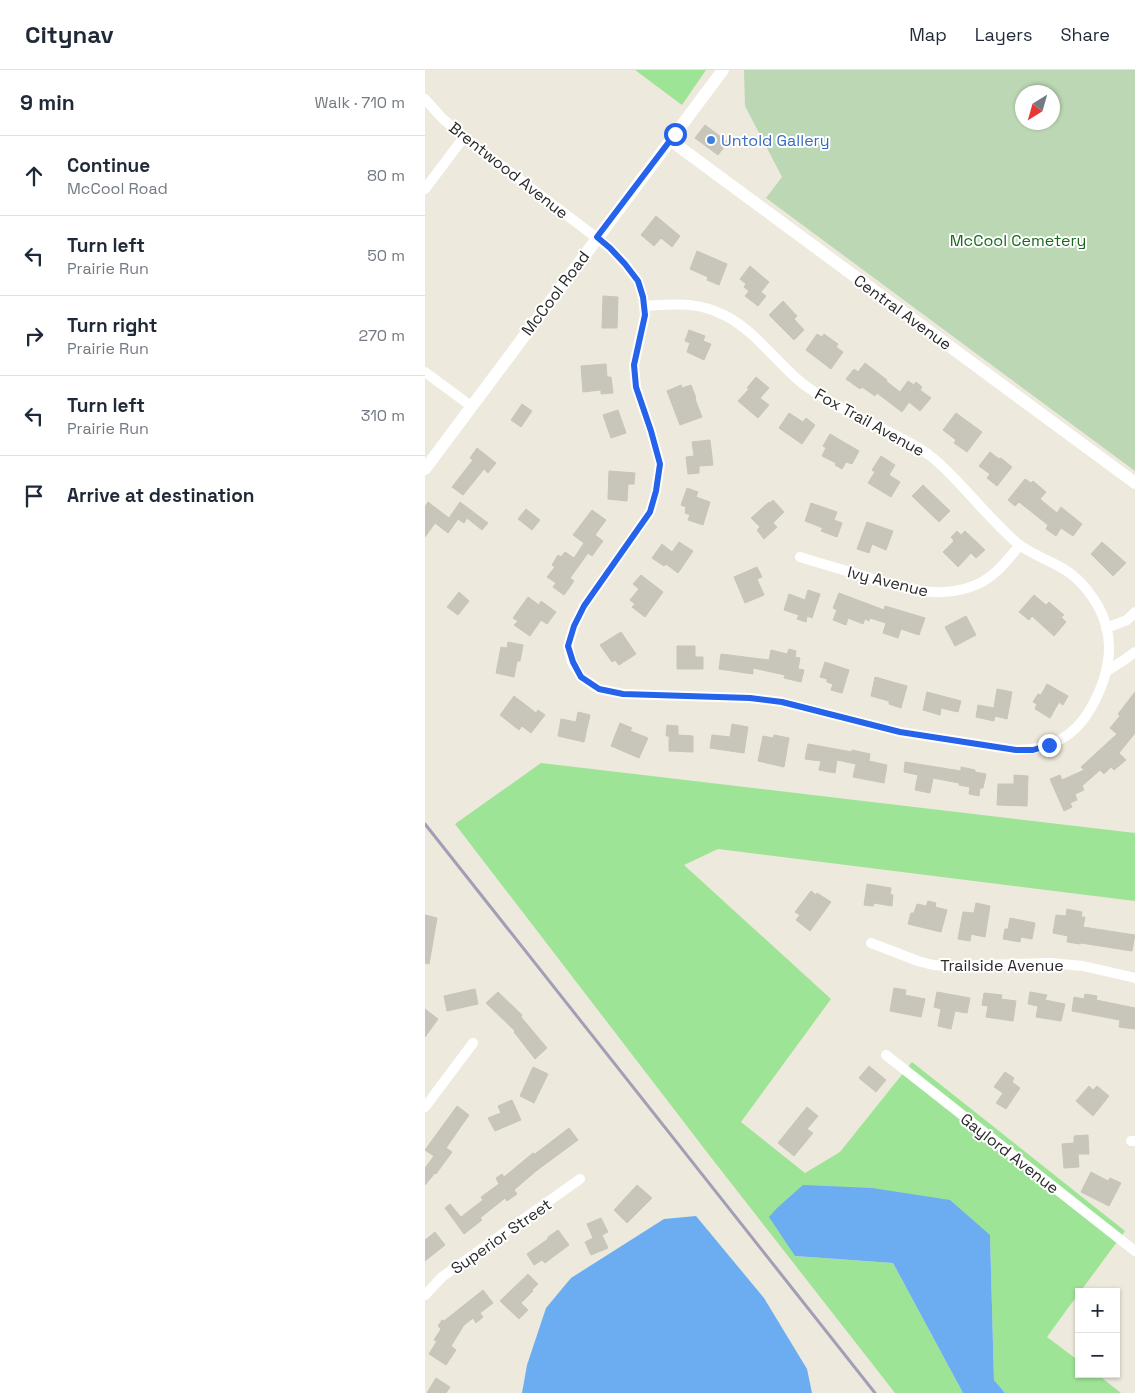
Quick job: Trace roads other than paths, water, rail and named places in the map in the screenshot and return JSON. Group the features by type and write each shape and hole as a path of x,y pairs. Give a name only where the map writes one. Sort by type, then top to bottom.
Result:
{"street":[{"name":"McCool Road","path":"425,469 723,70"},
{"name":"Brentwood Avenue","path":"425,99 442,118 464,137 597,237 615,253 638,281 643,297 645,315 634,365 636,387 660,464 656,491 650,512 584,606 574,626 568,646 573,662 581,677 599,689 623,694 750,698 782,702 900,732 1016,750 1033,750 1049,745 1076,729 1089,712 1100,692 1107,671"},
{"path":"425,189 464,137"},
{"name":"Central Avenue","path":"670,140 1135,483"},
{"name":"Fox Trail Avenue","path":"644,306 681,303 704,306 727,316 747,330 803,384 847,411 905,440 931,456 1006,533 1024,547 1077,578 1089,592 1099,608 1106,628 1109,654 1107,671"},
{"path":"425,372 471,406"},
{"name":"Ivy Avenue","path":"800,557 910,590 932,593 964,589 979,584 1024,547"},
{"path":"1106,628 1127,620 1135,612"},
{"path":"1107,671 1135,652"},
{"name":"Trailside Avenue","path":"871,943 933,965 1050,963 1083,966 1135,978"},
{"path":"425,1107 473,1044"},
{"name":"Gaylord Avenue","path":"886,1055 1135,1250"},
{"name":"Superior Street","path":"425,1296 442,1277 580,1180"}],"water":[{"path":"803,1185 872,1188 950,1200 990,1235 994,1380 1005,1393 963,1393 893,1263 795,1256 769,1217"},
{"path":"696,1216 764,1298 807,1369 812,1393 522,1393 527,1365 546,1308 571,1278 664,1219"}],"railway":[{"path":"425,824 875,1393"}],"place":[{"name":"Untold Gallery","path":"711,140"}],"park label":[{"name":"McCool Cemetery","path":"1018,240"}]}
